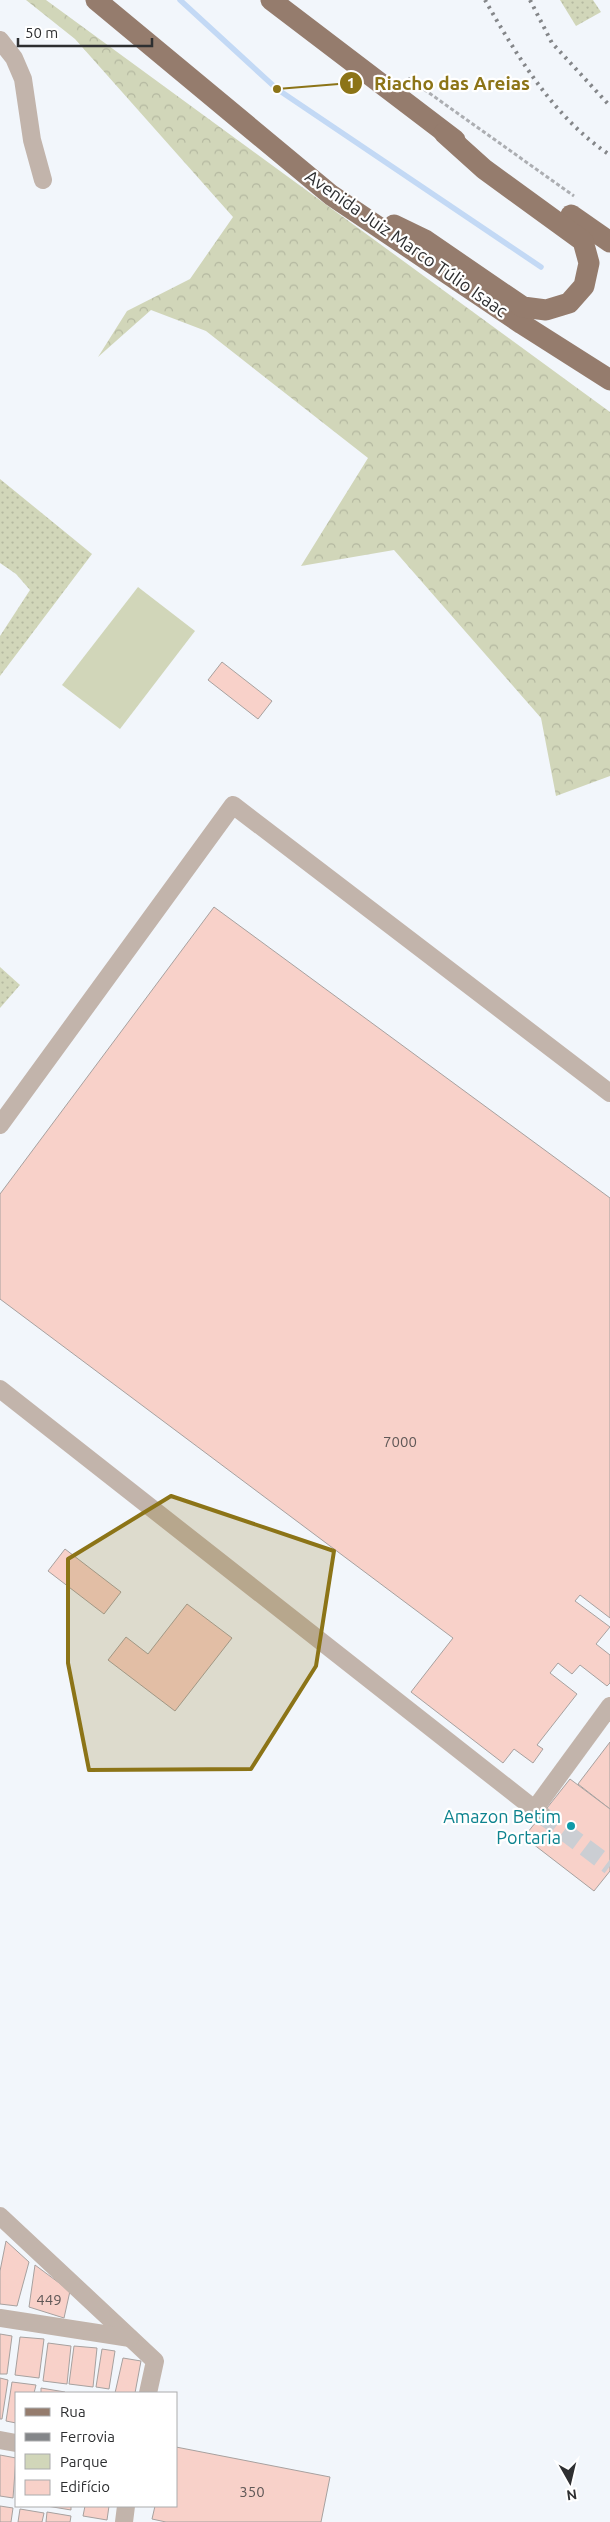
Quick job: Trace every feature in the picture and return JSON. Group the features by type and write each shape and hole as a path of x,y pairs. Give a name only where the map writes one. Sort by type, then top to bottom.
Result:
{"main road":[{"path":"78,0 128,26"},
{"name":"Avenida Juiz Marco Túlio Isaac","path":"96,0 331,194 506,313 610,380"},
{"path":"271,0 444,133 610,242"},
{"path":"331,194 425,240 523,306 546,310 568,303 584,286 590,263 583,241 484,170 444,133"}],"street":[{"path":"0,40 14,58 22,79 32,140 43,180"},
{"path":"0,1125 233,805 610,1093"},
{"path":"0,1390 538,1813 610,1706"},
{"path":"0,2216 155,2361 148,2392"},
{"path":"0,2318 130,2338"},
{"path":"0,2440 15,2443"},
{"path":"124,2522 126,2507"}],"path":[{"path":"402,73 577,198"}],"highlighted area":[{"path":"171,1496 334,1551 316,1666 251,1769 89,1770 68,1663 68,1559"}],"green space":[{"path":"26,0 46,0 610,412 610,776 556,796 541,718 394,550 301,566 368,458 206,331 151,310 98,357 127,311 190,279 233,217 75,39"},
{"path":"560,0 593,0 601,12 576,26"},
{"path":"0,479 92,554 0,676 0,636 30,590 16,574 0,563"},
{"path":"138,587 195,631 120,729 62,685"},
{"path":"0,967 20,985 0,1008"}],"building":[{"path":"222,662 272,701 258,719 208,680"},
{"path":"214,907 610,1198 610,1618 580,1595 575,1601 610,1627 596,1644 610,1655 610,1683 607,1686 580,1665 572,1674 558,1663 550,1673 577,1694 537,1745 543,1749 533,1763 514,1749 503,1763 411,1692 453,1638 0,1299 0,1194"},
{"path":"65,1549 121,1592 104,1614 48,1571"},
{"path":"187,1604 232,1638 175,1711 108,1660 126,1637 148,1654"},
{"path":"610,1742 610,1809 578,1784"},
{"name":"Amazon Betim Portaria","path":"570,1779 610,1809 610,1871 594,1891 524,1837"},
{"path":"6,2241 29,2262 17,2306 0,2304 0,2271"},
{"path":"35,2265 70,2291 64,2318 29,2307"},
{"path":"0,2334 12,2336 7,2374 0,2374"},
{"path":"20,2337 44,2339 39,2378 15,2375"},
{"path":"48,2343 71,2346 67,2384 43,2381"},
{"path":"74,2346 97,2348 93,2387 69,2384"},
{"path":"102,2349 115,2351 109,2389 96,2387"},
{"path":"123,2358 141,2361 135,2392 115,2392"},
{"path":"0,2378 8,2380 2,2419 0,2419"},
{"path":"12,2382 36,2385 34,2392 15,2392 15,2423 6,2421"},
{"path":"41,2388 65,2392 41,2392"},
{"path":"178,2447 330,2477 321,2522 166,2522 152,2519 155,2507 178,2507"},
{"path":"0,2455 15,2458 13,2498 0,2496"},
{"path":"0,2506 13,2508 11,2522 0,2522"},
{"path":"53,2507 71,2507 71,2510"},
{"path":"85,2507 109,2507 107,2520 83,2516"},
{"path":"20,2509 44,2513 42,2522 18,2522"},
{"path":"47,2512 71,2516 70,2522 46,2522"}],"waterway":[{"path":"180,0 277,89 541,267"}],"tunnel":[{"path":"542,1815 610,1866"}],"railway":[{"path":"485,0 510,43 555,105 590,140 610,155"},
{"path":"530,0 552,43 610,106"}],"place":[{"name":"Riacho das Areias","path":"277,89"},
{"name":"Amazon Betim Portaria","path":"571,1826"}]}
